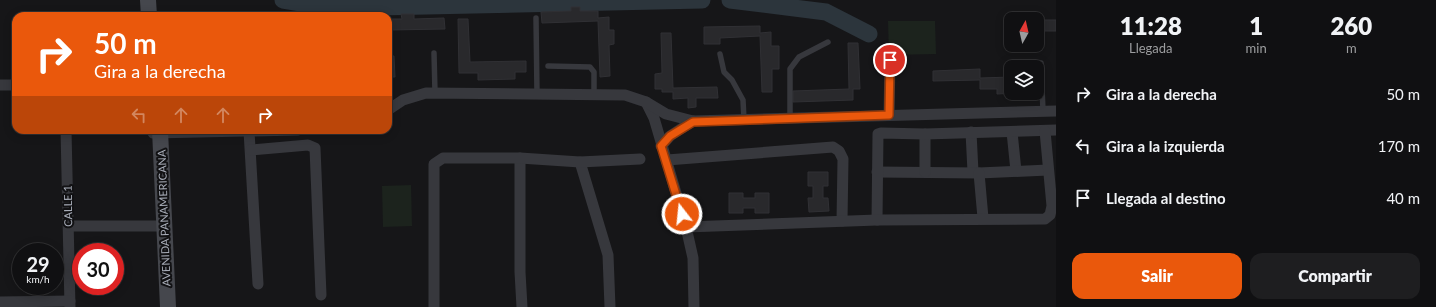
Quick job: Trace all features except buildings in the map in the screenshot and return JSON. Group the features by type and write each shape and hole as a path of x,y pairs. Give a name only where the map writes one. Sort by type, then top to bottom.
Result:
{"main road":[{"path":"148,0 149,12"},
{"path":"155,0 156,12"},
{"name":"AVENIDA PANAMERICANA","path":"156,134 160,226 159,307"},
{"name":"AVENIDA PANAMERICANA","path":"160,226 168,307"}],"street":[{"path":"889,115 890,60"},
{"path":"0,85 12,85"},
{"path":"392,107 403,100 416,95 435,93 625,95 646,102 666,114 693,122 1056,111"},
{"path":"646,102 654,118 686,227 693,258 694,307"},
{"path":"661,146 670,136 693,122"},
{"path":"686,227 877,220 983,218 1045,219 1050,215 1052,206 1048,170 1050,130 925,134 882,132 878,134 877,220"},
{"path":"971,132 983,218"},
{"path":"1012,132 1016,171"},
{"name":"CALLE 1","path":"66,134 70,304"},
{"path":"249,134 258,284"},
{"path":"924,172 925,134"},
{"path":"251,150 308,145 315,148 321,296"},
{"path":"667,160 833,147 839,151 843,159 842,221"},
{"path":"434,307 434,164 443,158 520,158 580,162 640,159"},
{"path":"520,158 520,272 522,307"},
{"path":"580,162 608,255 610,307"},
{"path":"877,172 1048,170"},
{"path":"69,226 160,226"},
{"path":"0,302 70,304"}],"lane":[{"path":"536,18 537,94"},
{"path":"790,119 790,69 799,57 828,42"},
{"path":"434,53 435,93"},
{"path":"720,54 724,72 732,80 742,100 744,120"},
{"path":"548,66 590,67 594,72 594,94"},
{"path":"1042,100 1042,111"}],"shaded area":[{"path":"888,21 935,21 936,54 889,55"},
{"path":"411,185 412,226 383,227 382,186"}],"waterway":[{"path":"283,0 331,8 702,0"},
{"path":"730,0 826,12 869,34"}],"route":[{"path":"682,214 667,160 661,146 670,136 693,122 889,115 890,60"}]}
